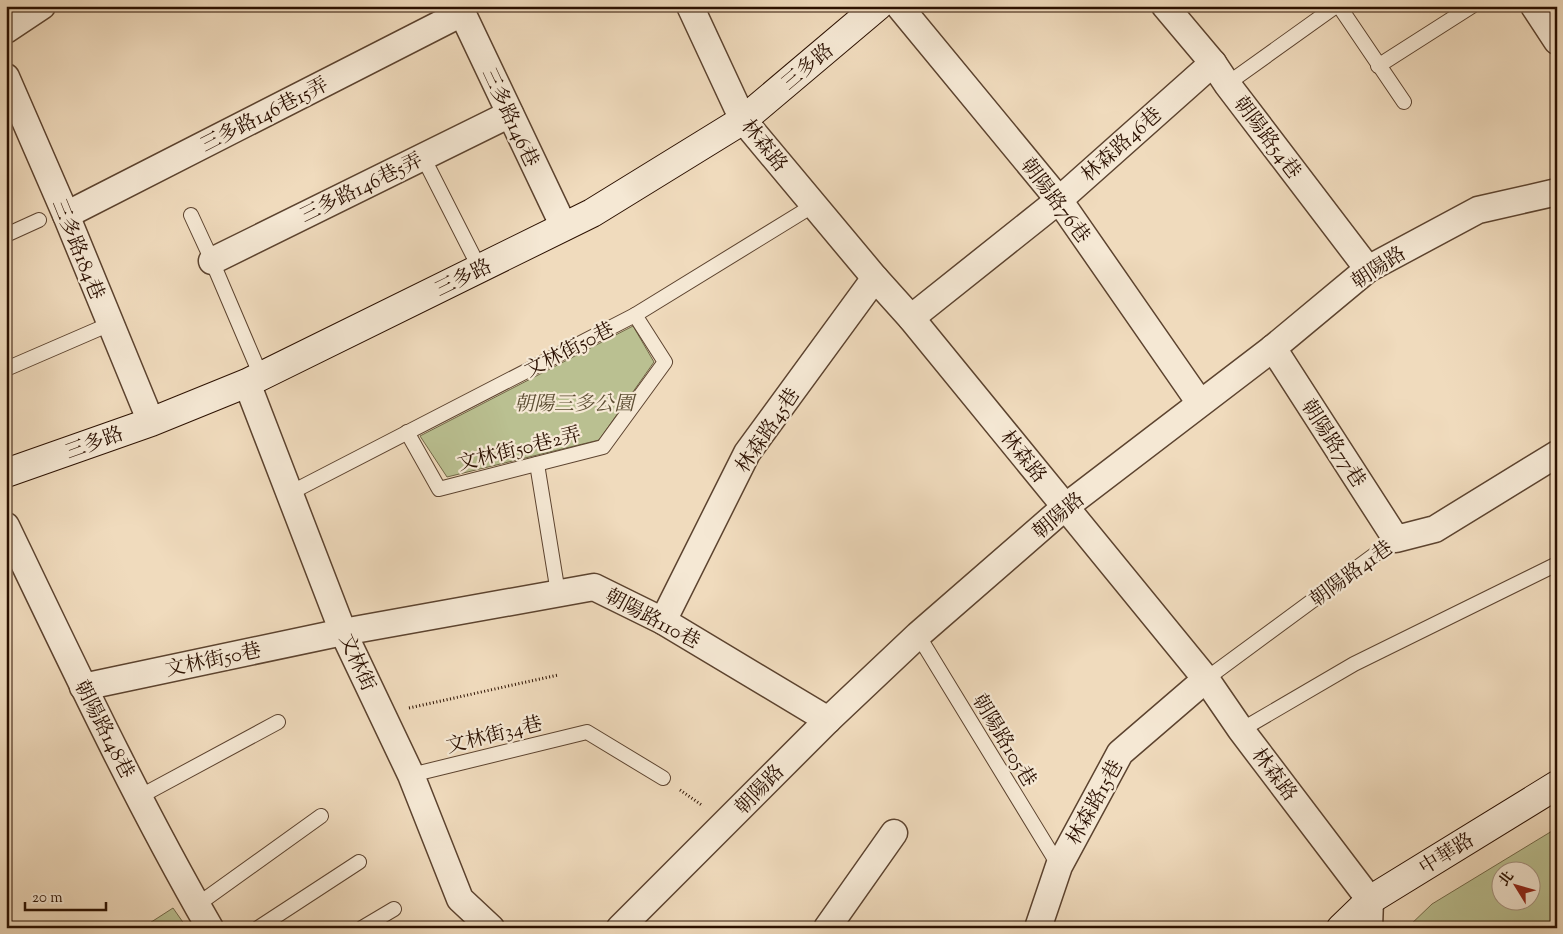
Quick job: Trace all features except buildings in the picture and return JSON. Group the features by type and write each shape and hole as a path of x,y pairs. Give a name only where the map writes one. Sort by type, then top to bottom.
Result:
{"street":[{"path":"6,30 42,6"},
{"name":"林森路","path":"690,6 743,120 875,278 911,318 1206,679 1370,900"},
{"name":"三多路","path":"6,473 151,422 254,379 592,213 743,120 878,6"},
{"name":"朝陽路76巷","path":"899,6 1059,200 1200,403"},
{"name":"朝陽路54巷","path":"1165,6 1220,73 1368,269"},
{"path":"1534,6 1556,39"},
{"name":"三多路146巷","path":"460,10 564,227"},
{"name":"三多路146巷15弄","path":"66,215 460,10"},
{"name":"林森路46巷","path":"911,318 1220,73"},
{"name":"三多路184巷","path":"6,77 66,215 151,422"},
{"name":"三多路146巷5弄","path":"212,261 510,114"},
{"name":"朝陽路","path":"620,928 828,720 918,635 1066,507 1273,348 1368,269 1478,210 1557,192"},
{"name":"林森路45巷","path":"663,621 747,454 875,278"},
{"name":"朝陽路77巷","path":"1273,348 1396,539"},
{"name":"文林街","path":"254,379 290,493 343,632 411,775 460,899 491,928"},
{"name":"朝陽路41巷","path":"1396,539 1435,529 1557,454"},
{"name":"朝陽路148巷","path":"6,526 83,687 139,797 210,928"},
{"name":"朝陽路110巷","path":"343,632 594,587 663,621 828,720"},
{"name":"文林街50巷","path":"83,687 343,632"},
{"name":"林森路15巷","path":"1038,928 1059,866 1120,753 1206,679"},
{"name":"中華路","path":"1341,928 1370,900 1557,785"},
{"path":"828,928 894,833"},
{"path":"1369,928 1370,900"}],"lane":[{"path":"1220,73 1338,6 1404,102"},
{"path":"1378,66 1472,6"},
{"path":"423,157 480,269"},
{"name":"文林街50巷","path":"290,493 635,315 814,205"},
{"path":"190,215 212,261 254,379"},
{"path":"6,235 39,220"},
{"name":"文林街50巷2弄","path":"407,432 439,489 603,447 665,362 635,315"},
{"path":"6,369 110,324"},
{"path":"537,464 558,593"},
{"name":"朝陽路41巷","path":"1206,679 1396,539"},
{"path":"1242,730 1354,664 1557,564"},
{"name":"朝陽路105巷","path":"918,635 1059,866"},
{"path":"139,797 278,722"},
{"name":"文林街34巷","path":"411,775 587,732 663,778"},
{"path":"197,905 321,816"},
{"path":"258,928 359,862"},
{"path":"362,928 394,909"}],"path":[{"path":"381,714 558,675"},
{"path":"663,778 726,823"}],"green space":[{"name":"朝陽三多公園","path":"633,326 654,362 599,440 447,477 420,436"},
{"path":"1557,828 1557,928 1407,928 1432,904 1490,869 1490,912 1540,912 1540,862 1501,862"},
{"path":"173,908 187,928 142,928"}]}
